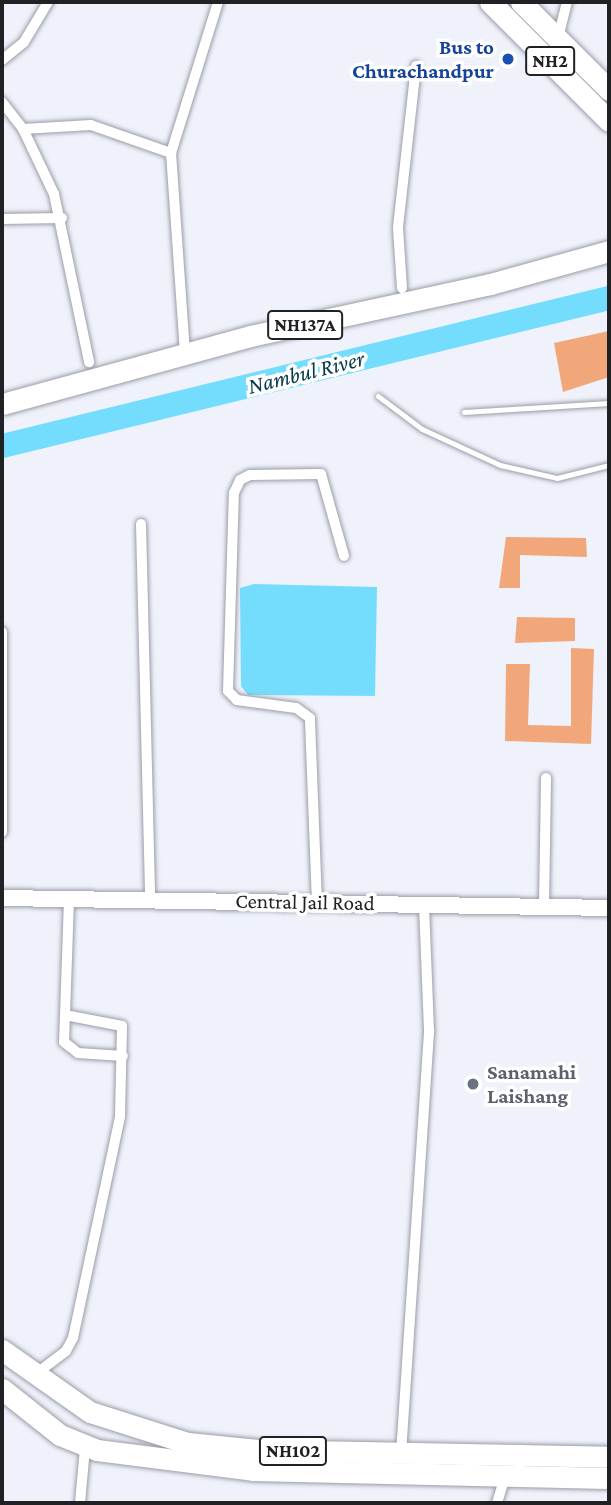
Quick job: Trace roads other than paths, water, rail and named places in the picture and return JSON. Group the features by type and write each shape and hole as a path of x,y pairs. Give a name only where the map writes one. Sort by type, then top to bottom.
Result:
{"highway":[{"name":"NH2","path":"490,2 609,121"},
{"name":"NH2","path":"521,2 609,90"},
{"name":"NH137A","path":"2,404 185,353 500,282 609,251"},
{"name":"NH102","path":"2,1350 90,1412 158,1437 505,1476 609,1478"},
{"name":"NH102","path":"2,1389 60,1435 85,1448 253,1469 609,1457"}],"street":[{"path":"2,60 30,34 48,2"},
{"path":"185,353 172,153 218,2"},
{"path":"558,38 567,2"},
{"path":"402,288 398,226 416,66"},
{"path":"2,102 23,129 62,218 89,362"},
{"path":"23,129 91,125 172,153"},
{"path":"2,219 62,218"},
{"path":"317,903 310,718 296,708 237,700 228,691 234,493 240,480 250,475 321,474 344,556"},
{"path":"141,524 150,899"},
{"path":"2,632 2,832"},
{"path":"544,907 545,778"},
{"name":"Central Jail Road","path":"2,898 609,908"},
{"path":"69,900 65,1016 68,1049 123,1056"},
{"path":"400,1465 429,1044 424,905"},
{"path":"37,1373 66,1351 73,1338 115,1151 123,1056 124,1032 118,1022 65,1016"},
{"path":"80,1503 85,1448"},
{"path":"497,1503 505,1476"}],"lane":[{"path":"378,396 422,429 500,465 557,478 609,465"},
{"path":"464,412 609,403"}],"water":[{"path":"254,584 377,587 375,696 248,695 241,686 240,588"}],"waterway":[{"name":"Nambul River","path":"2,446 609,298"}],"place":[{"name":"Bus to Churachandpur","path":"508,59"},
{"name":"Sanamahi Laishang","path":"473,1084"}]}
